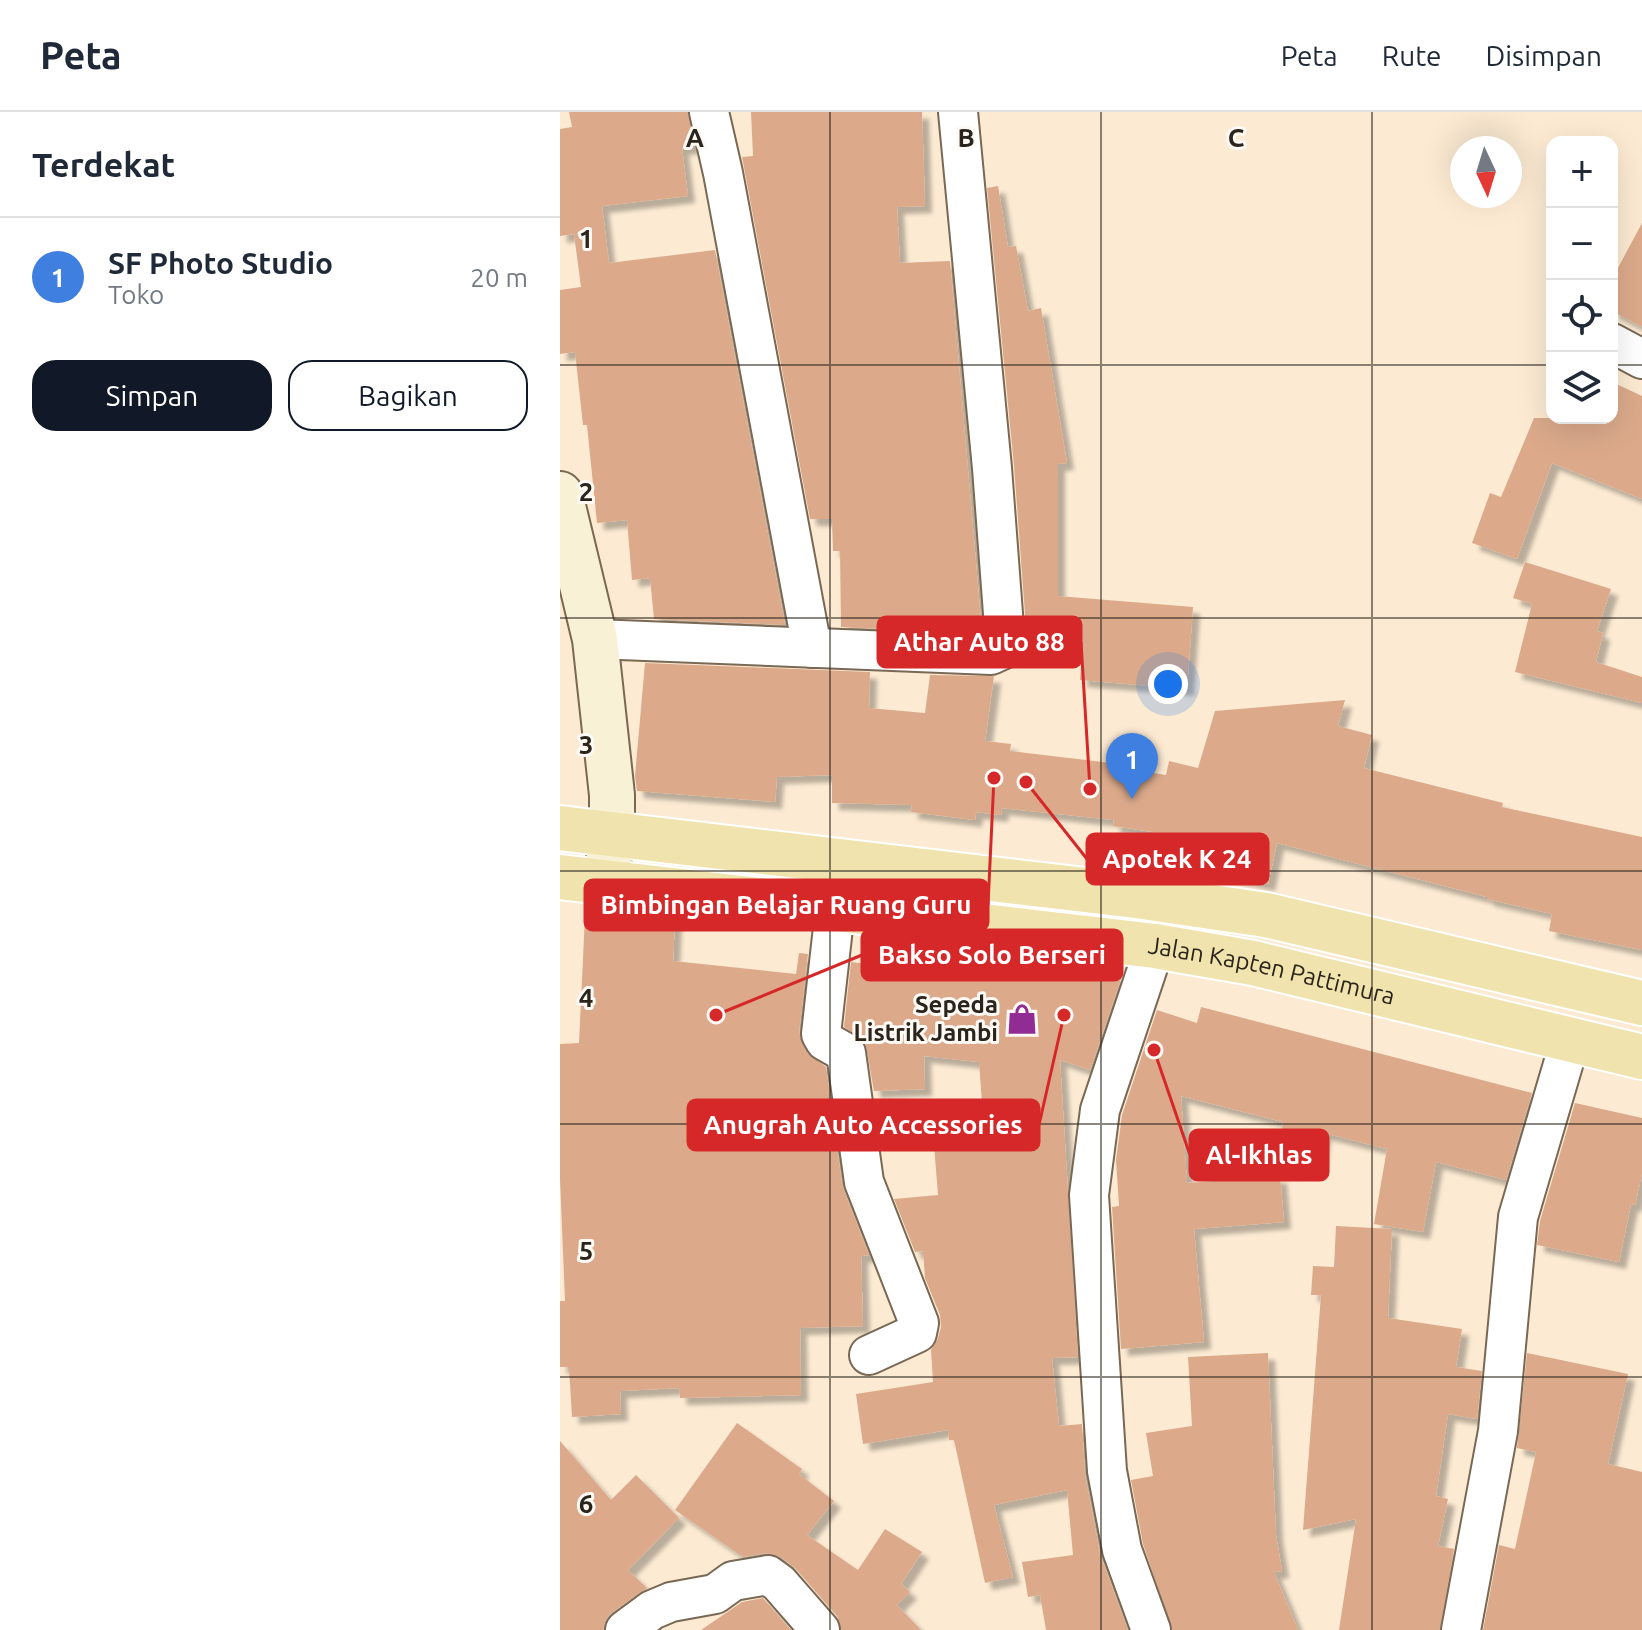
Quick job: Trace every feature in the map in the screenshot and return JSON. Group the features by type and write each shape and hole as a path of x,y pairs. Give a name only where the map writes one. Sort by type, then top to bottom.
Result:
{"main road":[{"path":"560,494 595,639 612,795 612,833 606,882"},
{"name":"Jalan Kapten Pattimura","path":"560,828 1136,896 1266,915 1642,1003"},
{"name":"Jalan Kapten Pattimura","path":"560,877 1155,946 1253,963 1642,1057"},
{"path":"1253,963 1266,915"}],"street":[{"path":"709,112 812,648"},
{"path":"595,639 991,655 1002,650 1005,640 992,468 958,112"},
{"path":"1618,346 1642,359"},
{"path":"835,910 821,1034 825,1041 841,1047 846,1053 864,1182 919,1323 917,1333 869,1355"},
{"path":"1151,1630 1122,1550 1107,1471 1089,1195 1100,1110 1155,946"},
{"path":"1461,1630 1498,1431 1518,1217 1570,1041"},
{"path":"625,1630 652,1610 671,1602 715,1594 733,1581 768,1575 779,1583 820,1630"}],"building":[{"path":"569,112 688,112 694,147 682,148 688,196 602,206 609,263 715,250 785,625 654,619 650,578 632,580 627,520 597,523 587,425 583,425 575,352 560,354 560,290 581,287 574,234 560,236 560,129 572,127"},
{"path":"751,112 922,112 925,206 897,207 900,263 950,261 982,633 841,627 840,551 833,551 832,519 810,519 742,157 753,156"},
{"path":"998,186 1008,247 1016,246 1028,311 1041,308 1067,463 1058,464 1058,596 1193,607 1187,689 1080,680 1083,641 1027,641 1014,466 987,188"},
{"path":"1642,223 1642,327 1618,314 1618,268"},
{"path":"1618,385 1642,396 1642,499 1552,463 1517,559 1472,543 1490,493 1501,497 1534,418 1546,418 1546,424 1618,424"},
{"path":"1525,562 1611,589 1597,631 1603,633 1596,662 1642,677 1642,703 1515,672 1532,604 1513,598"},
{"path":"645,663 870,672 869,708 925,713 930,675 994,676 985,741 1011,744 1010,751 1111,763 1111,766 1166,775 1169,761 1198,768 1215,711 1345,700 1338,726 1372,735 1364,768 1503,803 1502,807 1642,837 1642,950 1549,931 1552,914 1277,843 1268,884 1220,874 1224,858 1151,841 1153,832 1113,826 1114,820 1002,808 1001,815 976,812 975,820 911,812 912,805 832,803 832,775 777,777 775,802 637,791 635,776"},
{"path":"585,916 675,920 673,961 796,974 799,953 808,954 799,1032 806,1052 826,1067 842,1185 869,1255 861,1256 863,1326 800,1328 801,1395 680,1398 679,1388 620,1391 621,1414 572,1417 569,1367 560,1367 560,1301 565,1301 560,1179 560,1044 579,1043"},
{"path":"884,959 1051,977 1052,966 1122,976 1090,1070 1060,1060 1078,1357 1052,1358 1059,1426 1082,1424 1085,1475 1100,1554 1128,1630 1046,1630 1040,1595 1028,1597 1022,1562 1073,1555 1067,1490 994,1505 1013,1577 985,1583 954,1440 949,1440 948,1430 863,1444 856,1394 933,1382 931,1350 941,1327 940,1315 925,1278 923,1251 915,1252 894,1199 938,1195 932,1120 983,1116 979,1062 924,1056 925,1089 874,1091 865,1041 844,1027 851,962 884,966"},
{"path":"1201,1007 1532,1093 1506,1180 1436,1162 1423,1232 1374,1224 1387,1149 1324,1133 1319,1172 1277,1166 1283,1122 1181,1096 1187,1183 1280,1176 1284,1222 1194,1229 1204,1342 1121,1349 1112,1207 1119,1206 1116,1160 1122,1115 1157,1010 1197,1023"},
{"path":"1575,1103 1642,1118 1642,1173 1635,1205 1631,1204 1619,1262 1537,1245 1540,1221"},
{"path":"1336,1226 1392,1229 1388,1318 1462,1329 1456,1367 1482,1371 1477,1419 1448,1414 1436,1496 1448,1499 1438,1546 1454,1549 1440,1630 1339,1630 1356,1519 1303,1530 1321,1295 1311,1295 1313,1266 1334,1267"},
{"path":"1268,1353 1276,1535 1282,1571 1274,1572 1298,1630 1172,1630 1143,1544 1131,1480 1153,1476 1146,1433 1192,1426 1188,1357"},
{"path":"1527,1353 1628,1374 1608,1464 1642,1472 1642,1630 1483,1630 1499,1545 1515,1549 1536,1452 1517,1448"},
{"path":"737,1423 802,1469 799,1474 834,1501 807,1535 858,1570 885,1529 922,1552 901,1584 910,1592 897,1605 921,1630 841,1630 837,1616 796,1569 781,1557 765,1553 743,1557 675,1510"},
{"path":"560,1441 611,1500 636,1475 679,1518 628,1570 647,1588 611,1613 603,1630 560,1630"},
{"path":"763,1598 791,1630 701,1630 742,1602"}],"place":[{"name":"Bimbingan Belajar Ruang Guru","path":"994,778"},
{"name":"Apotek K 24","path":"1026,782"},
{"name":"Athar Auto 88","path":"1090,789"},
{"name":"SF Photo Studio","path":"1132,799"},
{"name":"Bakso Solo Berseri","path":"716,1015"},
{"name":"Anugrah Auto Accessories","path":"1064,1015"},
{"name":"Sepeda Listrik Jambi","path":"1022,1019"},
{"name":"Al-Ikhlas","path":"1154,1050"}]}
